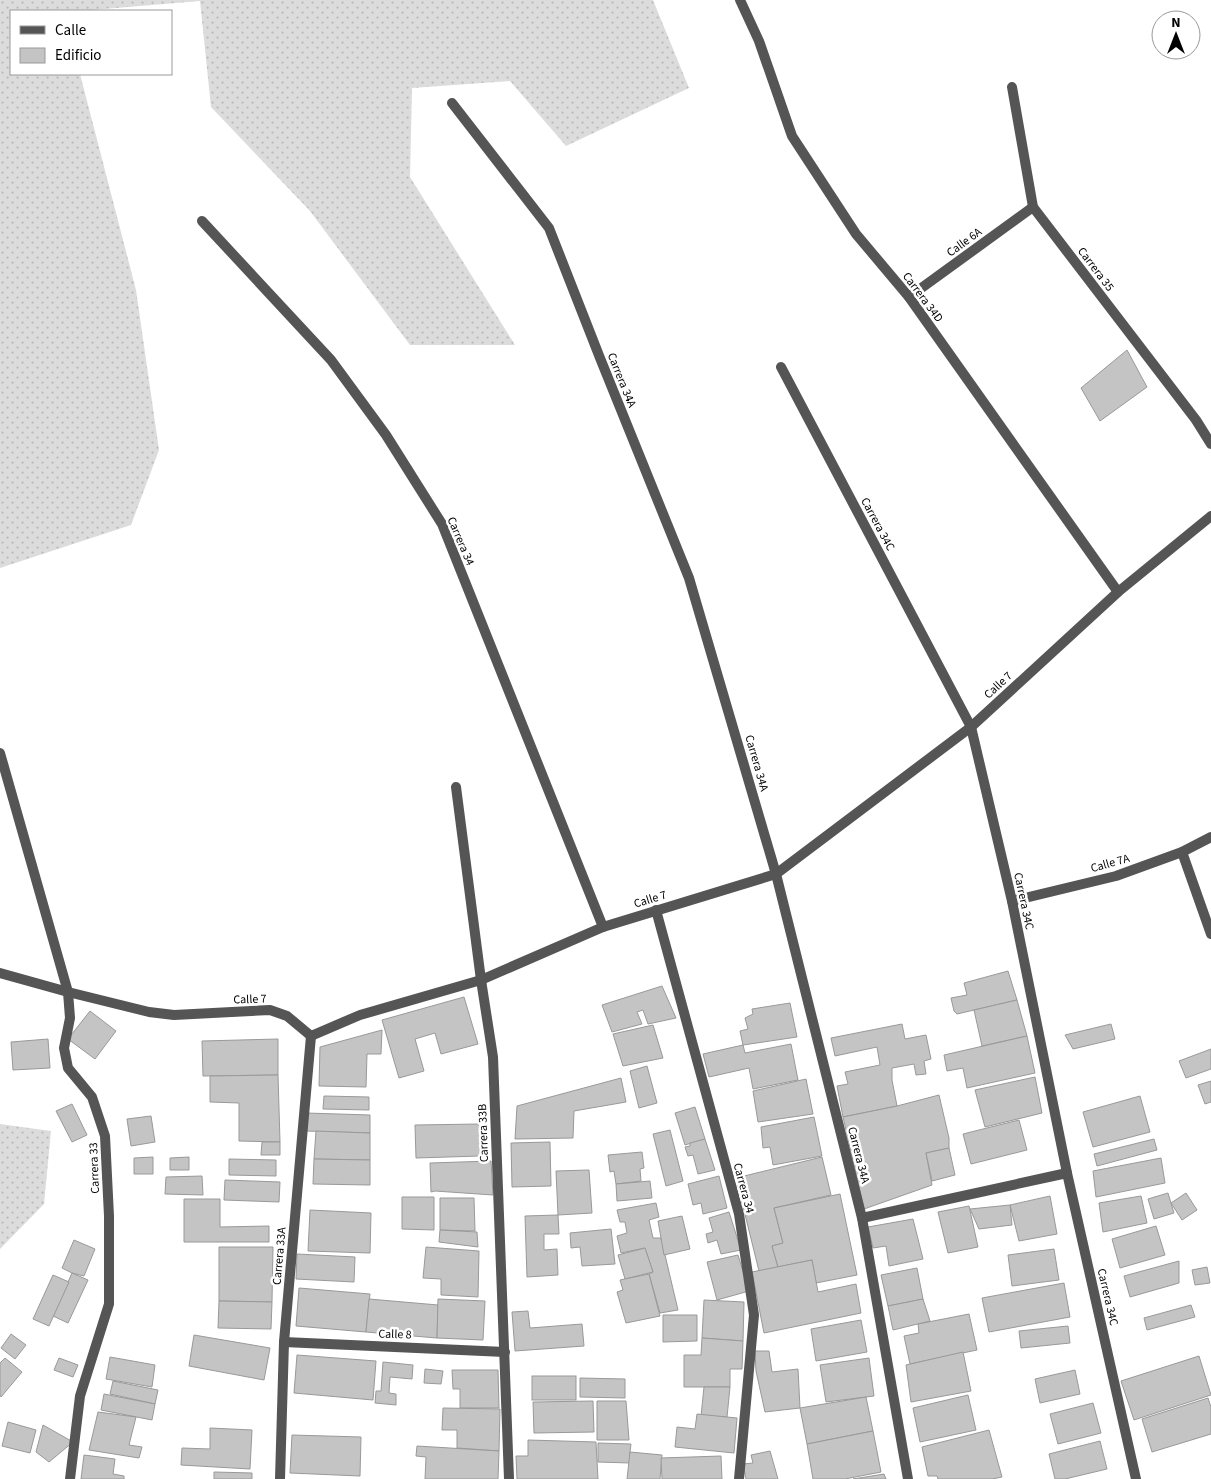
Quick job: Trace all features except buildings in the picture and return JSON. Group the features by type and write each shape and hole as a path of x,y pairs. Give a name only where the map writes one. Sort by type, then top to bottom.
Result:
{"street":[{"name":"Carrera 34D","path":"740,0 758,41 792,136 856,234 909,297 1118,592"},
{"name":"Carrera 35","path":"1012,87 1033,207 1196,420 1211,444"},
{"name":"Carrera 34A","path":"452,103 549,228 689,578 776,874 862,1218 908,1479"},
{"name":"Calle 6A","path":"909,297 1033,207"},
{"name":"Carrera 34","path":"202,221 331,360 386,435 442,524 603,927"},
{"name":"Carrera 34C","path":"781,367 971,728 1012,901 1067,1173 1136,1479"},
{"name":"Calle 7","path":"0,973 149,1012 174,1015 270,1010 287,1016 311,1036 360,1015 481,980 603,927 776,874 971,728 1118,592 1211,516"},
{"name":"Carrera 33","path":"0,753 68,992 70,1018 64,1048 68,1068 92,1097 105,1136 109,1216 109,1304 80,1396 70,1479"},
{"name":"Carrera 33B","path":"456,788 493,1057 509,1479"},
{"name":"Calle 7A","path":"1012,901 1116,876 1182,852 1211,838"},
{"path":"1182,852 1211,934"},
{"name":"Carrera 34","path":"656,910 739,1214 754,1315 738,1479"},
{"name":"Carrera 33A","path":"280,1479 284,1342 311,1036"},
{"path":"862,1218 1067,1173"},
{"name":"Calle 8","path":"284,1342 505,1352"}],"shaded area":[{"path":"0,0 653,0 689,88 566,146 510,81 412,88 410,177 515,345 410,345 310,211 211,107 200,1 92,10 10,10 10,75 80,75 136,290 159,450 131,525 0,568"},
{"path":"0,1124 51,1131 44,1204 0,1249"}]}
